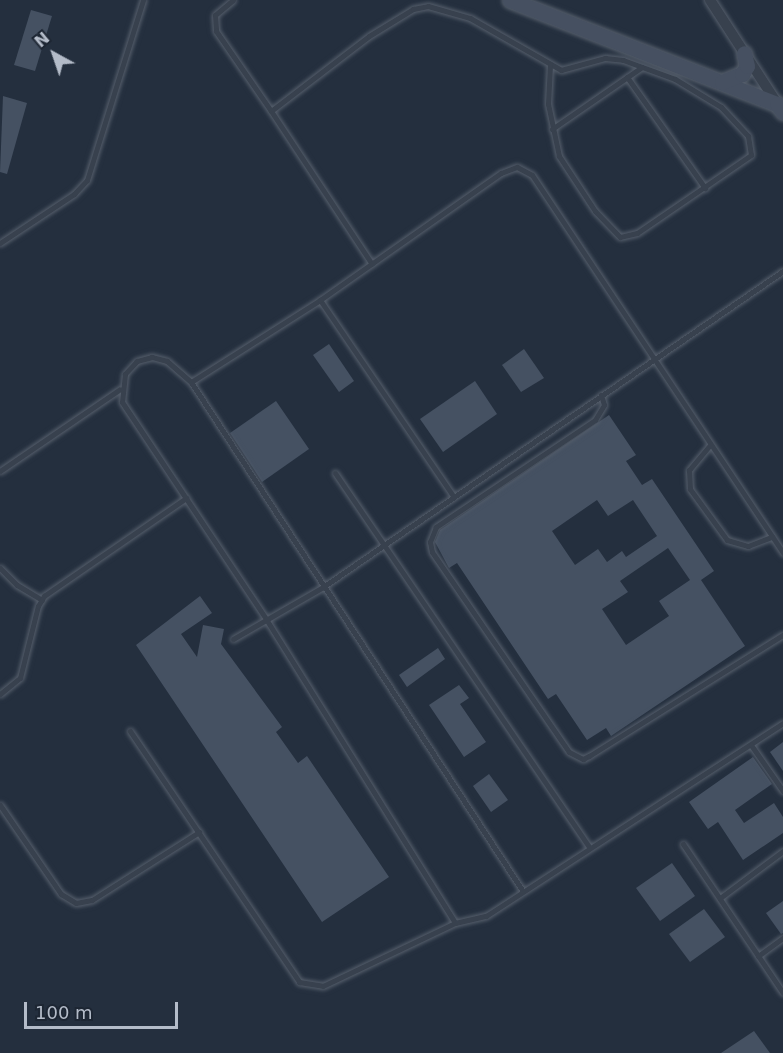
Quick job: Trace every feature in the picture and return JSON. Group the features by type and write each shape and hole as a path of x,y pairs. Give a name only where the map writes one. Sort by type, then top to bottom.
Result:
{"street":[{"path":"510,0 722,82 780,108"},
{"path":"710,0 780,108"},
{"path":"722,82 742,74 747,66 744,53"}],"lane":[{"path":"0,243 74,194 87,180 143,0"},
{"path":"233,0 215,15 216,31 372,264"},
{"path":"271,111 369,36 413,9 441,8 470,18 549,64 568,70 605,58 642,67 675,79 721,107 748,136 751,155 637,233 621,237 595,211 559,156 552,129 547,91 549,64"},
{"path":"552,129 642,67"},
{"path":"627,77 705,188"},
{"path":"191,382 320,300 501,173 517,167 525,169 783,553"},
{"path":"233,639 323,587 783,271"},
{"path":"320,300 453,496"},
{"path":"455,923 266,619 122,402 120,389 125,374 136,361 152,357 167,361 191,382 522,890"},
{"path":"0,471 120,389"},
{"path":"601,395 604,405 595,420 436,527 430,542 432,552 569,752 583,759 590,756 783,635"},
{"path":"710,445 689,470 690,489 727,540 748,546 772,537"},
{"path":"335,473 590,848"},
{"path":"0,694 20,678 42,600 60,583 186,498"},
{"path":"0,568 17,585 42,600"},
{"path":"130,731 299,982 323,986 455,923 486,916 522,890 783,723"},
{"path":"751,745 783,791"},
{"path":"0,805 61,894 76,903 92,900 198,832"},
{"path":"683,844 783,993"},
{"path":"720,898 783,850"},
{"path":"758,956 783,938"}],"building":[{"path":"31,10 52,16 35,71 14,65"},
{"path":"3,96 27,103 7,174 0,172"},
{"path":"329,344 354,381 339,392 313,355"},
{"path":"524,349 544,378 521,392 502,365"},
{"path":"475,381 497,414 443,452 420,419"},
{"path":"276,401 309,449 262,482 230,433"},
{"path":"609,415 636,455 626,461 642,485 652,479 714,571 701,580 745,646 611,736 606,728 587,740 556,694 548,699 457,563 449,568 435,542 440,530","holes":["597,500 608,516 633,500 657,536 626,557 622,551 607,562 598,549 575,565 552,531","668,548 690,580 659,601 669,616 626,645 602,609 628,592 620,581"]},
{"path":"200,596 212,613 181,634 197,657 203,625 224,629 221,644 282,727 276,732 298,763 307,756 389,877 322,922 136,645"},
{"path":"438,648 445,659 407,687 399,675"},
{"path":"459,685 469,698 460,704 486,742 464,757 429,705"},
{"path":"783,742 783,771 770,752"},
{"path":"753,757 772,784 735,810 744,823 774,803 783,817 783,833 743,860 718,822 708,829 689,802"},
{"path":"489,774 508,800 491,812 473,786"},
{"path":"672,863 695,896 660,921 636,888"},
{"path":"783,901 783,933 781,934 766,913"},
{"path":"704,909 725,937 690,962 669,934"},
{"path":"754,1031 770,1053 721,1053"}]}
